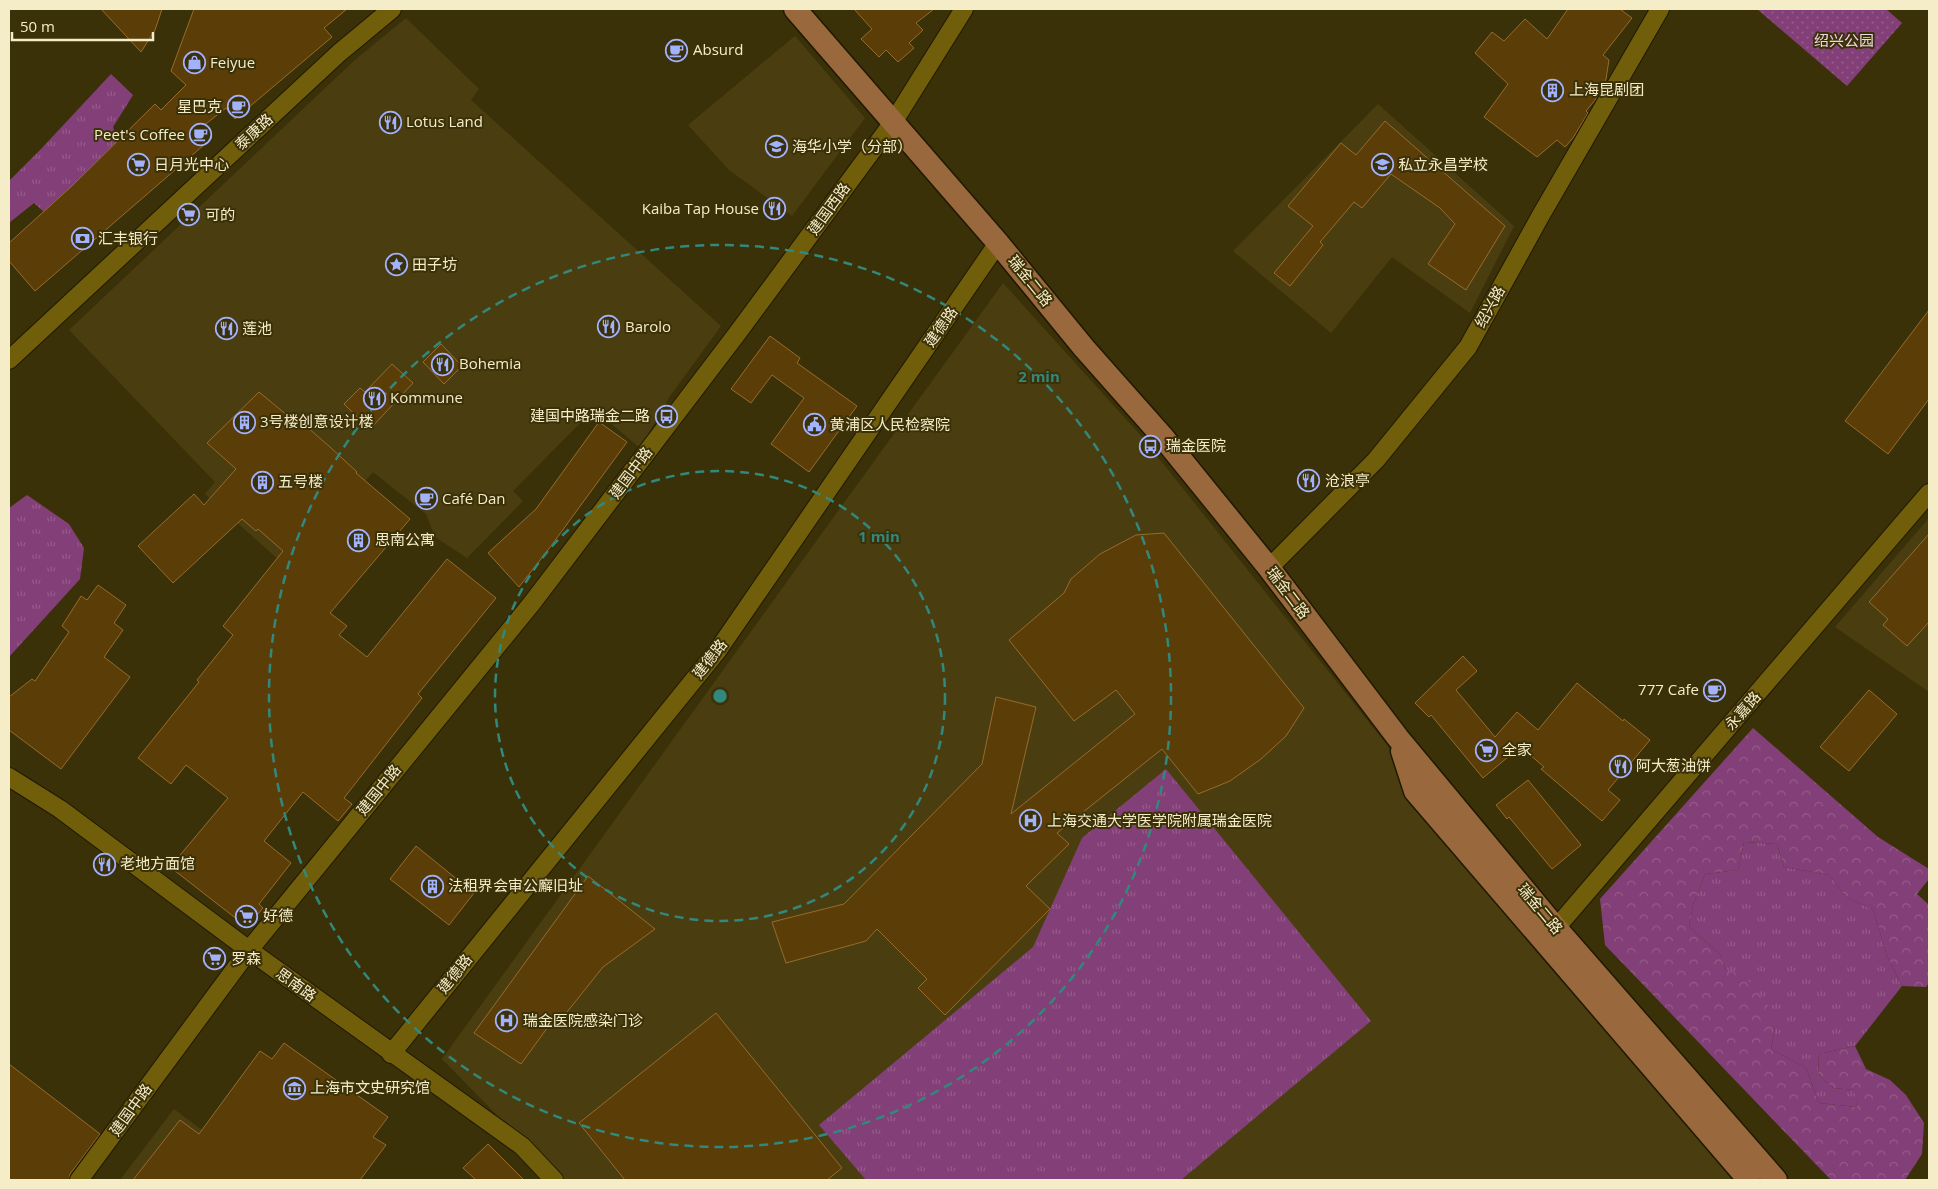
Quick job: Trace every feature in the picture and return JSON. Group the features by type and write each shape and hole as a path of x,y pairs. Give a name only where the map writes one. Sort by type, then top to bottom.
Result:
{"main road":[{"name":"瑞金二路","path":"795,9 894,121 1084,348 1162,436 1269,568 1398,738 1556,928 1776,1180"},
{"path":"1398,738 1415,791 1749,1180"}],"street":[{"name":"泰康路","path":"9,360 331,60 392,9"},
{"name":"建国西路","path":"683,404 894,121 964,9"},
{"name":"绍兴路","path":"1269,568 1376,460 1468,347 1660,9"},
{"name":"建德路","path":"391,1054 718,650 998,243"},
{"name":"建国中路","path":"79,1180 249,950 532,604 683,404"},
{"name":"永嘉路","path":"1556,928 1929,493"},
{"name":"思南路","path":"9,777 60,809 391,1054 522,1146 554,1180"}],"shaded area":[{"name":"田子坊","path":"406,18 479,89 471,100 721,326 670,396 640,448 594,409 513,491 523,501 467,558 435,537 426,514 373,472 289,569 205,494 215,482 69,330 355,60"},
{"name":"海华小学（分部）","path":"795,36 865,118 792,216 729,170 688,125"},
{"name":"私立永昌学校","path":"1378,104 1514,226 1470,313 1392,257 1331,333 1233,251"},
{"name":"上海交通大学医学院附属瑞金医院","path":"1003,283 1142,437 1733,1180 561,1180 442,1059"},
{"path":"1929,518 1929,692 1835,627"},
{"path":"174,1109 269,1180 120,1180"}],"green space":[{"name":"绍兴公园","path":"1757,9 1886,9 1902,23 1847,86"},
{"path":"111,74 133,95 113,127 118,142 75,187 44,212 34,203 9,223 9,181"},
{"path":"27,495 69,524 84,548 80,579 9,657 9,508"},
{"path":"1753,728 1878,837 1929,869 1929,879 1917,894 1929,905 1929,983 1926,987 1902,986 1887,956 1873,909 1847,898 1829,875 1784,867 1777,844 1744,842 1738,870 1705,874 1693,905 1689,927 1720,954 1726,970 1742,973 1771,1009 1775,1027 1771,1049 1806,1068 1819,1103 1857,1107 1854,1090 1833,1088 1818,1074 1819,1054 1855,1046 1866,1069 1890,1080 1906,1095 1924,1123 1922,1154 1905,1180 1831,1180 1605,945 1600,899"},
{"path":"1166,769 1371,1021 1181,1180 866,1180 819,1125 1033,947 1082,838"},
{"path":"1744,842 1777,844 1784,867 1829,875 1847,898 1873,909 1887,956 1902,986 1855,1046 1819,1054 1818,1074 1833,1088 1855,1090 1857,1107 1819,1103 1806,1068 1771,1049 1775,1027 1726,970 1720,954 1689,927 1693,905 1705,874 1738,870"}],"building":[{"path":"101,9 162,9 155,30 141,52"},
{"name":"日月光中心","path":"194,9 347,9 324,28 332,37 235,119 226,108 202,127 212,138 35,291 9,261 9,243 72,186 155,104 161,110 186,85 171,71"},
{"path":"854,9 934,9 916,23 923,30 909,43 914,48 898,62 886,50 879,57 861,39 872,29"},
{"name":"上海昆剧团","path":"1568,9 1620,9 1632,18 1603,55 1609,60 1606,79 1595,100 1586,111 1588,113 1573,138 1565,147 1557,140 1537,157 1484,117 1508,84 1475,53 1492,32 1504,41 1525,19 1547,39"},
{"path":"1385,121 1505,226 1466,290 1428,264 1455,224 1440,208 1391,174 1362,208 1354,202 1320,242 1323,245 1290,286 1274,273 1313,226 1288,206 1341,143 1356,155"},
{"path":"1929,310 1929,399 1888,454 1845,421"},
{"path":"770,336 800,358 797,363 857,406 809,472 771,444 804,398 772,375 751,403 731,389"},
{"name":"Bohemia","path":"441,344 462,366 444,384 423,362"},
{"name":"Kommune","path":"392,364 413,383 370,429 344,404 360,388 365,392"},
{"path":"259,392 288,416 291,413 356,473 410,519 330,613 347,626 339,635 367,657 447,559 496,598 418,694 422,698 344,798 352,804 338,821 303,792 264,841 291,863 259,904 263,908 247,927 170,867 228,798 186,765 171,784 138,758 199,682 197,680 233,635 223,626 283,551 258,529 256,531 242,519 173,583 138,546 194,494 204,505 236,469 207,443"},
{"path":"599,422 627,442 519,587 488,553 536,509"},
{"path":"1164,533 1304,708 1286,736 1261,759 1230,781 1198,794 1162,749 1057,833 1069,844 1026,886 1050,909 945,1015 918,988 927,979 877,929 866,941 786,963 772,922 844,904 982,764 996,697 1036,707 1011,814 1135,714 1116,690 1074,721 1009,640 1064,593 1071,579 1100,554 1136,535"},
{"path":"1929,534 1929,622 1907,646 1883,625 1888,619 1869,602"},
{"path":"98,585 126,605 114,623 123,630 104,657 130,677 61,769 9,730 9,697 32,679 35,681 69,632 62,626 81,596 87,600"},
{"path":"1463,656 1477,671 1456,690 1495,737 1517,712 1538,730 1577,683 1623,721 1624,719 1650,740 1608,790 1620,800 1602,821 1541,769 1544,767 1521,747 1517,749 1513,746 1506,753 1508,757 1483,778 1431,715 1429,717 1415,703"},
{"path":"1869,690 1897,714 1849,771 1820,747"},
{"path":"1528,780 1581,845 1552,869 1509,817 1507,819 1496,805"},
{"name":"法租界会审公廨旧址","path":"416,846 474,893 449,925 390,879"},
{"path":"588,876 655,929 603,967 559,1022 553,1020 521,1064 474,1033"},
{"path":"716,1013 842,1168 827,1180 625,1180 579,1123"},
{"path":"284,1043 388,1117 373,1137 386,1145 360,1180 133,1180 180,1120 199,1134 260,1051 272,1059"},
{"path":"9,1064 100,1134 70,1174 69,1180 9,1180"},
{"path":"488,1144 524,1180 476,1180 463,1168"}],"place":[{"name":"Absurd","path":"677,50"},
{"name":"Feiyue","path":"194,63"},
{"name":"上海昆剧团","path":"1553,90"},
{"name":"星巴克","path":"238,107"},
{"name":"Lotus Land","path":"390,122"},
{"name":"Peet's Coffee","path":"201,135"},
{"name":"海华小学（分部）","path":"776,147"},
{"name":"日月光中心","path":"138,165"},
{"name":"私立永昌学校","path":"1382,165"},
{"name":"Kaiba Tap House","path":"775,209"},
{"name":"可的","path":"189,215"},
{"name":"汇丰银行","path":"82,239"},
{"name":"田子坊","path":"396,265"},
{"name":"Barolo","path":"609,327"},
{"name":"莲池","path":"226,329"},
{"name":"Bohemia","path":"443,364"},
{"name":"Kommune","path":"374,398"},
{"name":"建国中路瑞金二路","path":"666,416"},
{"name":"3号楼创意设计楼","path":"244,422"},
{"name":"黄浦区人民检察院","path":"814,425"},
{"name":"瑞金医院","path":"1150,446"},
{"name":"沧浪亭","path":"1309,481"},
{"name":"五号楼","path":"262,482"},
{"name":"Café Dan","path":"426,499"},
{"name":"思南公寓","path":"359,540"},
{"name":"777 Cafe","path":"1715,690"},
{"name":"全家","path":"1486,750"},
{"name":"阿大葱油饼","path":"1620,766"},
{"name":"上海交通大学医学院附属瑞金医院","path":"1031,821"},
{"name":"老地方面馆","path":"104,864"},
{"name":"法租界会审公廨旧址","path":"432,886"},
{"name":"好德","path":"247,916"},
{"name":"罗森","path":"215,959"},
{"name":"瑞金医院感染门诊","path":"507,1021"},
{"name":"上海市文史研究馆","path":"294,1088"}]}
